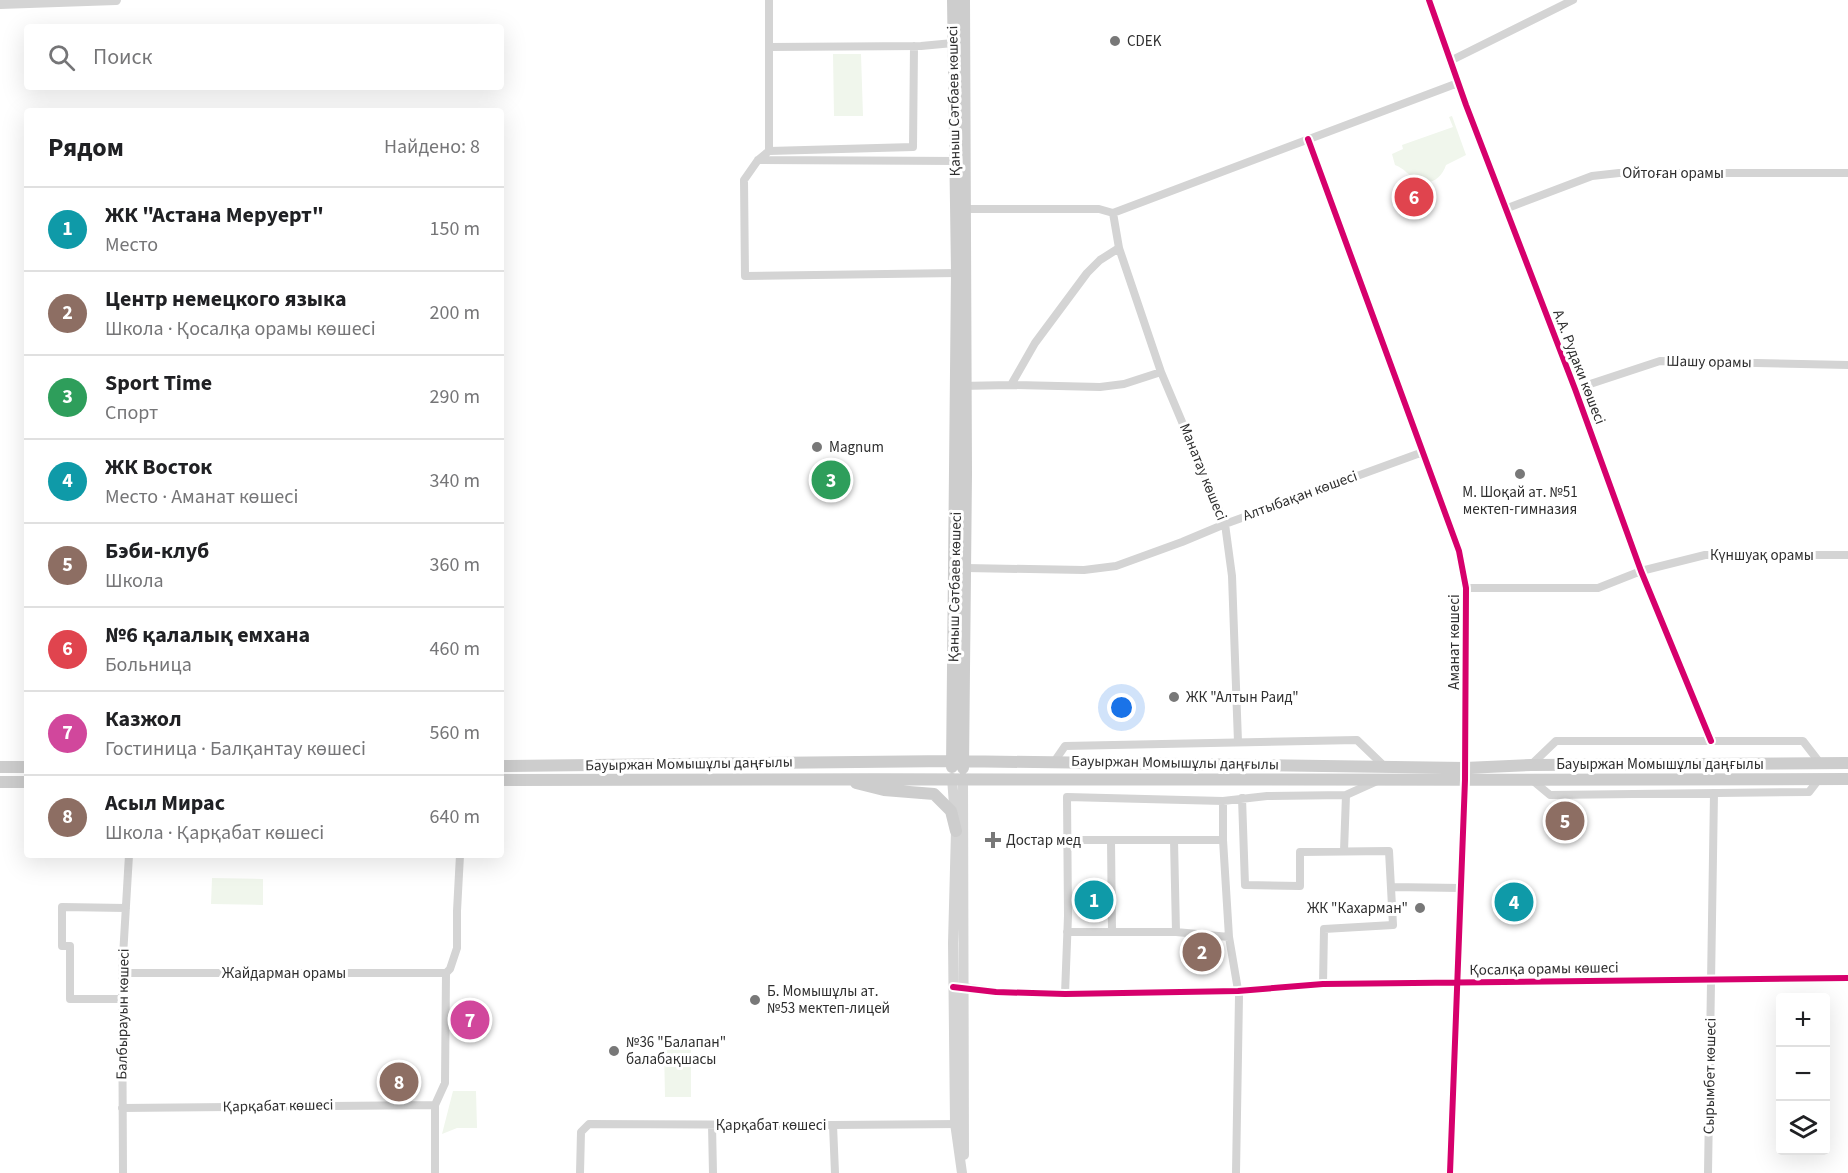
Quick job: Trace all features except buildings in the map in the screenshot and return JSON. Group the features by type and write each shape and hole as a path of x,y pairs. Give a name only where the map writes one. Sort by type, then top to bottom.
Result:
{"main road":[{"name":"Қаныш Сәтбаев көшесі","path":"953,0 953,43 965,209 956,481 958,778"},
{"name":"Қаныш Сәтбаев көшесі","path":"958,761 966,568 957,273 964,0"},
{"name":"Бауыржан Момышұлы даңғылы","path":"504,766 958,761 1384,766 1532,780 1848,779"},
{"name":"Бауыржан Момышұлы даңғылы","path":"504,780 958,778 1380,780 1465,774 1531,765 1848,763"},
{"path":"0,767 24,767"},
{"path":"840,779 884,790 934,794 951,811 956,831"},
{"path":"0,782 24,782"}],"street":[{"path":"0,4 116,0"},
{"path":"769,0 769,151"},
{"name":"А.А. Рудаки көшесі","path":"1429,0 1505,209 1575,388 1641,571 1711,741"},
{"path":"1452,60 1573,0"},
{"path":"769,47 914,46 953,43"},
{"path":"914,46 913,147 769,151 758,160 744,180 745,276 957,273"},
{"path":"965,209 1099,209 1113,213 1458,83"},
{"name":"Аманат көшесі","path":"1308,139 1459,551 1466,588 1465,774 1450,1173"},
{"path":"758,160 960,161"},
{"name":"Ойтоған орамы","path":"1505,209 1592,176 1619,172 1848,173"},
{"name":"Манатау көшесі","path":"1113,213 1119,248 1161,372 1225,524 1232,576 1238,742"},
{"path":"1011,385 1035,343 1087,273 1100,260 1119,248"},
{"name":"Шашу орамы","path":"1575,388 1660,361 1848,365"},
{"path":"960,386 1100,387 1124,384 1161,372"},
{"name":"Алтыбақан көшесі","path":"966,568 1084,570 1116,566 1424,452"},
{"name":"Күншуақ орамы","path":"1466,588 1598,588 1641,571 1705,555 1848,555"},
{"path":"1054,762 1065,746 1357,740 1384,766"},
{"path":"1531,765 1556,741 1803,741 1820,763"},
{"name":"Қаныш Сәтбаев көшесі","path":"958,778 956,831 960,1124 963,1173"},
{"name":"Қаныш Сәтбаев көшесі","path":"958,778 958,986"},
{"path":"1135,779 1135,798"},
{"path":"1532,780 1550,795 1809,792 1819,779"},
{"path":"1065,994 1068,796 1223,801 1267,796 1346,795 1380,780"},
{"name":"Сырымбет көшесі","path":"1708,1173 1714,793"},
{"path":"1344,851 1346,795"},
{"path":"1242,798 1245,885 1300,886 1300,852 1389,851 1393,925 1324,929 1323,984"},
{"path":"1223,801 1229,937 1238,991 1236,1173"},
{"path":"1068,840 1223,840"},
{"path":"1111,840 1112,932"},
{"path":"1174,840 1176,932"},
{"name":"Балбырауын көшесі","path":"123,1173 122,973 129,858"},
{"path":"435,1173 435,1105 445,1083 446,973 450,969 457,948 460,858"},
{"path":"1391,887 1461,888"},
{"path":"123,999 70,999 70,946 62,946 62,907 126,908"},
{"path":"1067,933 1176,932 1229,937"},
{"name":"Жайдарман орамы","path":"122,973 446,973"},
{"name":"Қосалқа орамы көшесі","path":"958,986 996,992 1065,994 1238,991 1323,984 1848,978"},
{"name":"Қарқабат көшесі","path":"122,1108 435,1105"},
{"name":"Қарқабат көшесі","path":"580,1173 581,1132 589,1124 960,1124"},
{"path":"712,1125 713,1173"},
{"path":"833,1125 835,1173"}],"shaded area":[{"path":"833,54 861,54 863,116 834,116"},
{"path":"1452,116 1466,155 1446,165 1438,178 1430,182 1420,182 1395,165 1392,154 1403,149 1402,145 1453,127 1449,117"},
{"path":"212,878 263,879 263,905 211,904"},
{"path":"664,1047 691,1047 691,1097 665,1097"},
{"path":"453,1091 476,1091 477,1128 457,1128 442,1134"}],"cycle path":[{"path":"1429,0 1466,105 1575,389 1641,571 1711,741"},
{"path":"1308,139 1459,551 1466,588 1465,780 1450,1173"},
{"path":"953,987 996,992 1065,994 1238,991 1323,984 1848,978"}],"place":[{"name":"CDEK","path":"1115,41"},
{"name":"№6 қалалық емхана","path":"1414,197"},
{"name":"Magnum","path":"817,447"},
{"name":"М. Шоқай ат. №51 мектеп-гимназия","path":"1520,474"},
{"name":"Sport Time","path":"831,480"},
{"name":"ЖК \"Алтын Раид\"","path":"1174,697"},
{"name":"Бэби-клуб","path":"1565,821"},
{"name":"Достар мед","path":"993,840"},
{"name":"ЖК \"Астана Меруерт\"","path":"1094,900"},
{"name":"ЖК Восток","path":"1514,902"},
{"name":"ЖК \"Кахарман\"","path":"1420,908"},
{"name":"Центр немецкого языка","path":"1202,952"},
{"name":"Б. Момышұлы ат. №53 мектеп-лицей","path":"755,1000"},
{"name":"Казжол","path":"470,1020"},
{"name":"№36 \"Балапан\" балабақшасы","path":"614,1051"},
{"name":"Асыл Мирас","path":"399,1082"}]}
